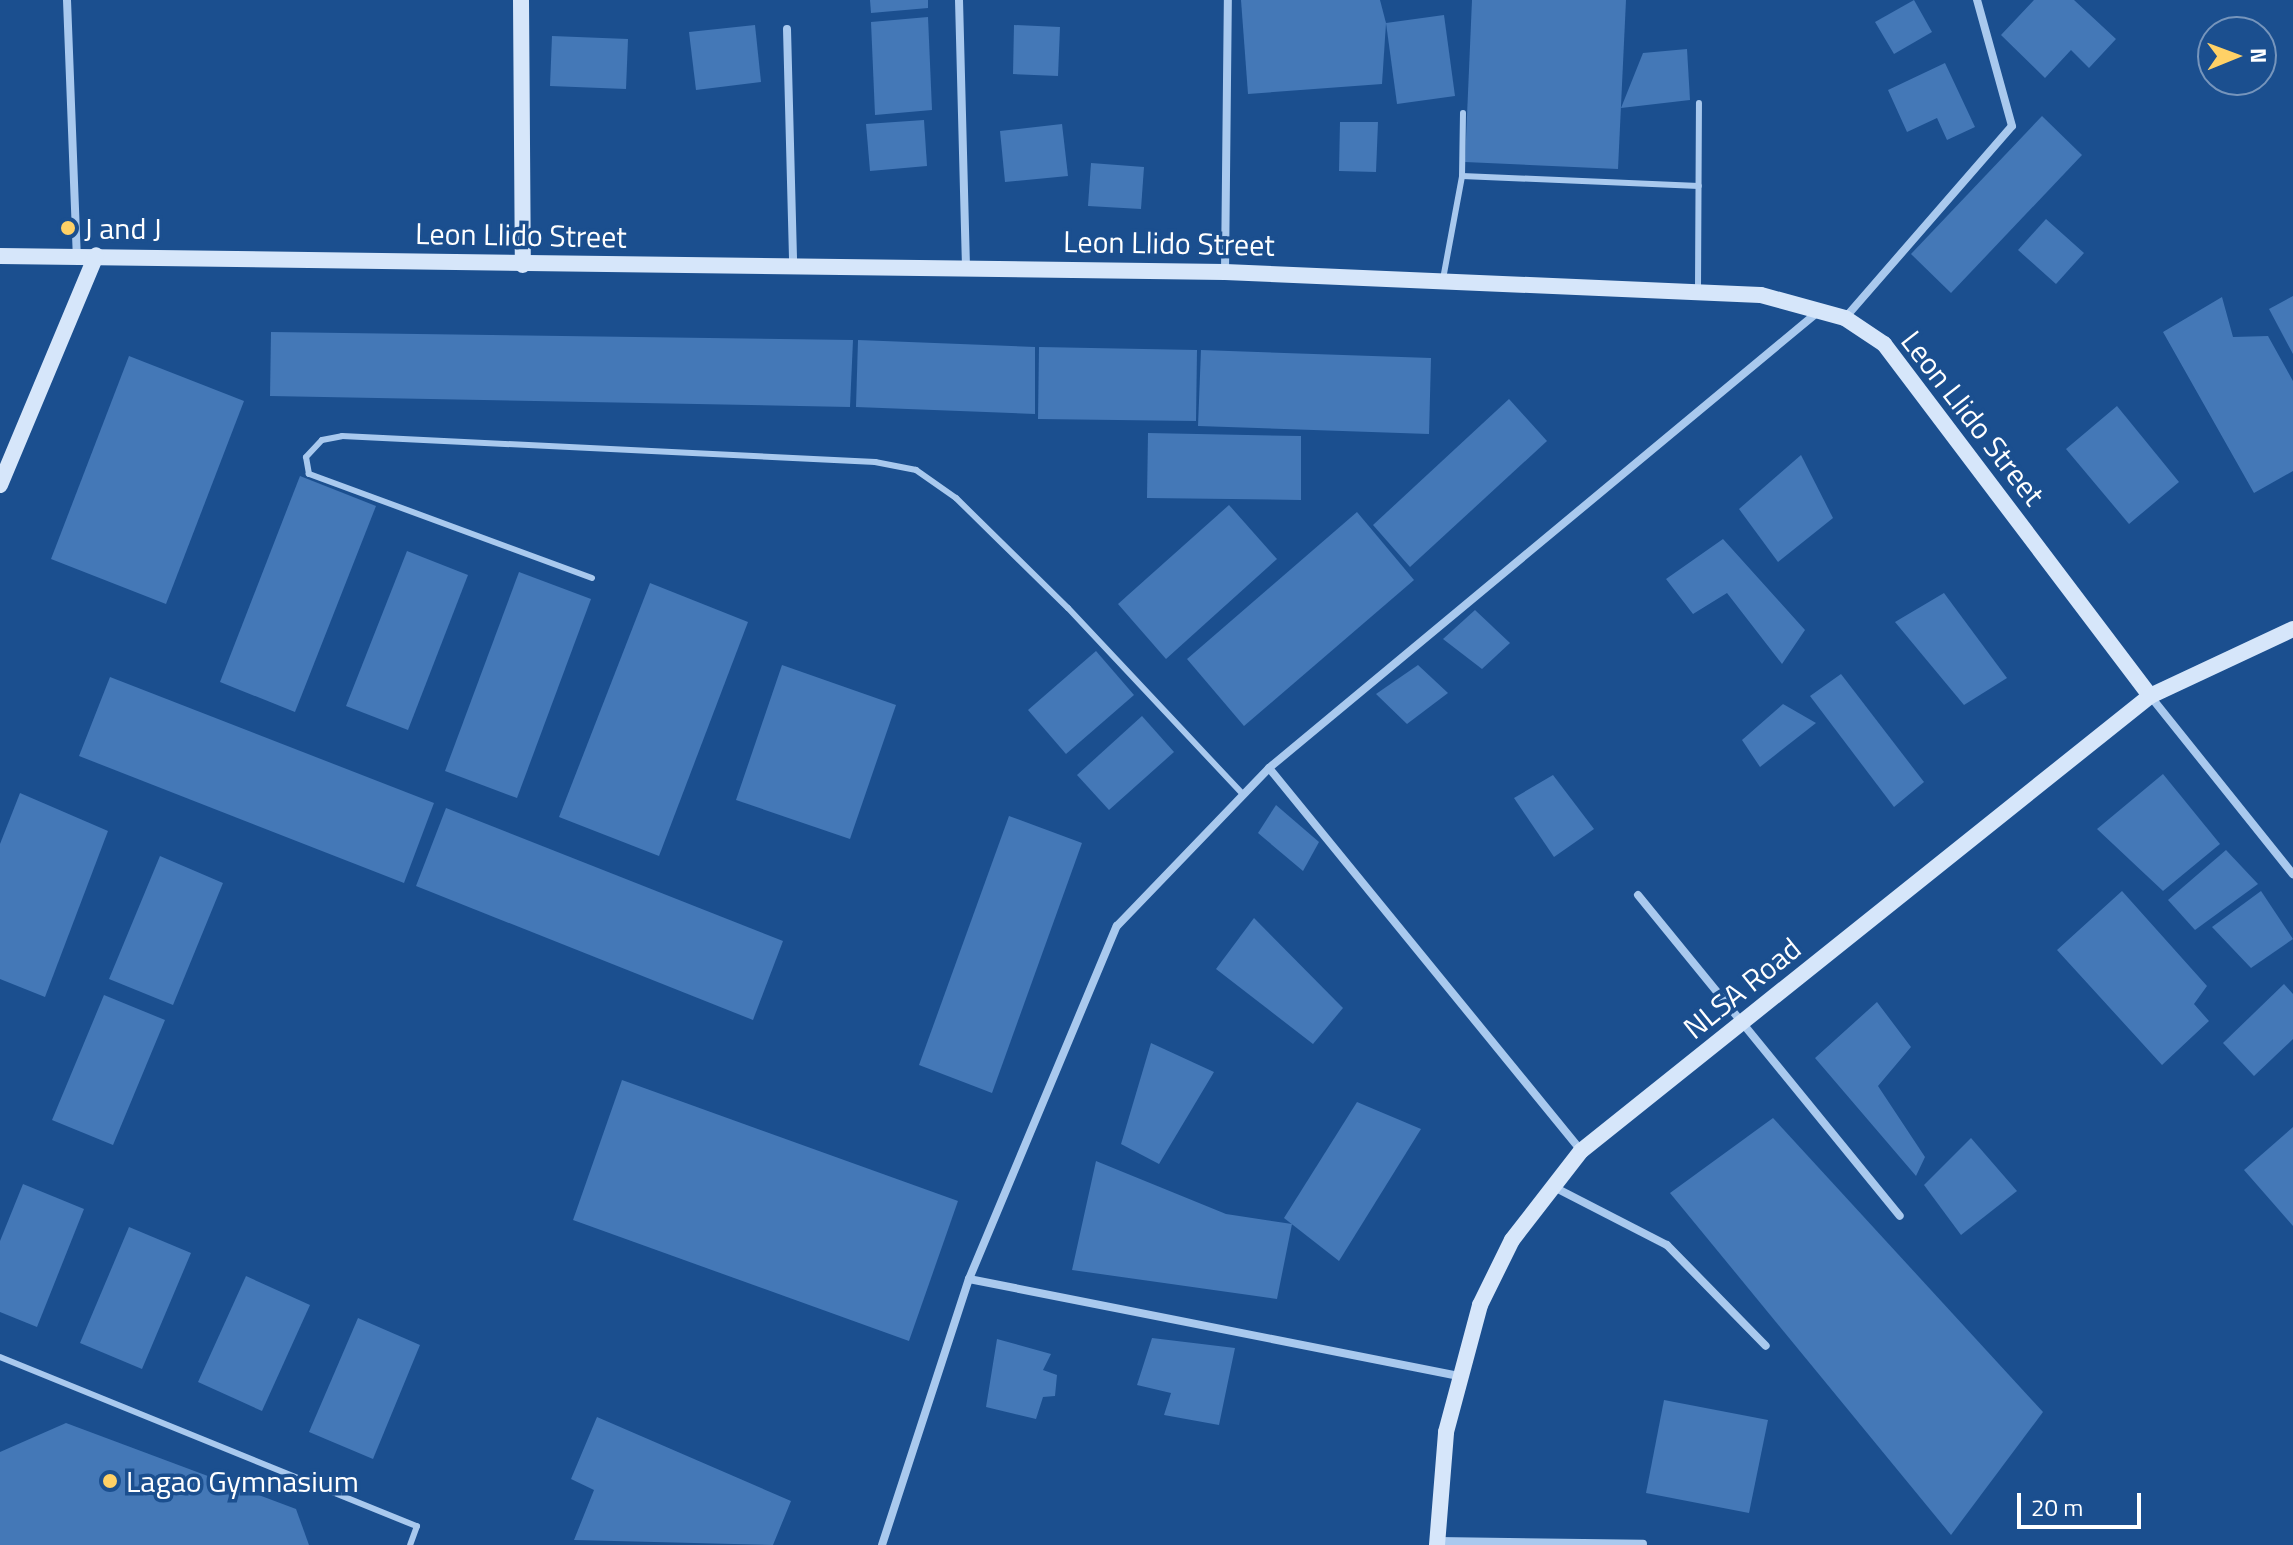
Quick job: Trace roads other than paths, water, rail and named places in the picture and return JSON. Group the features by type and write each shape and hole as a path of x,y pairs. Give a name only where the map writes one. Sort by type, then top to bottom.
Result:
{"main road":[{"path":"521,0 523,265"},
{"name":"Leon Llido Street","path":"0,256 96,255 523,265 966,266 1225,272 1698,288 1820,310 1845,318 1884,344 2150,696"},
{"path":"0,485 96,255"},
{"name":"NLSA Road","path":"1437,1543 1457,1376 1506,1253 1552,1186 1581,1151 2150,696 2293,629"}],"street":[{"path":"67,0 77,256"},
{"path":"959,0 966,266"},
{"path":"1225,272 1228,0"},
{"path":"1845,318 2012,126 1977,0"},
{"path":"787,29 793,265"},
{"path":"882,1545 969,1279 1107,945 1242,793 1269,768 1820,310"},
{"path":"2150,696 2293,874"},
{"path":"1269,768 1581,1151"},
{"path":"1638,895 1740,1026 1900,1216"},
{"path":"1552,1186 1667,1245 1766,1346"},
{"path":"969,1279 1457,1376"},
{"path":"1437,1543 1643,1544"}],"lane":[{"path":"1698,288 1699,103"},
{"path":"1443,279 1462,176 1463,113"},
{"path":"1462,176 1699,186"},
{"path":"592,578 309,474 306,457 322,440 342,436 875,462 916,470 956,498 1068,608 1242,793"},
{"path":"0,1357 417,1526 410,1545"}],"place":[{"name":"J and J","path":"68,228"},
{"name":"Lagao Gymnasium","path":"110,1481"}]}
